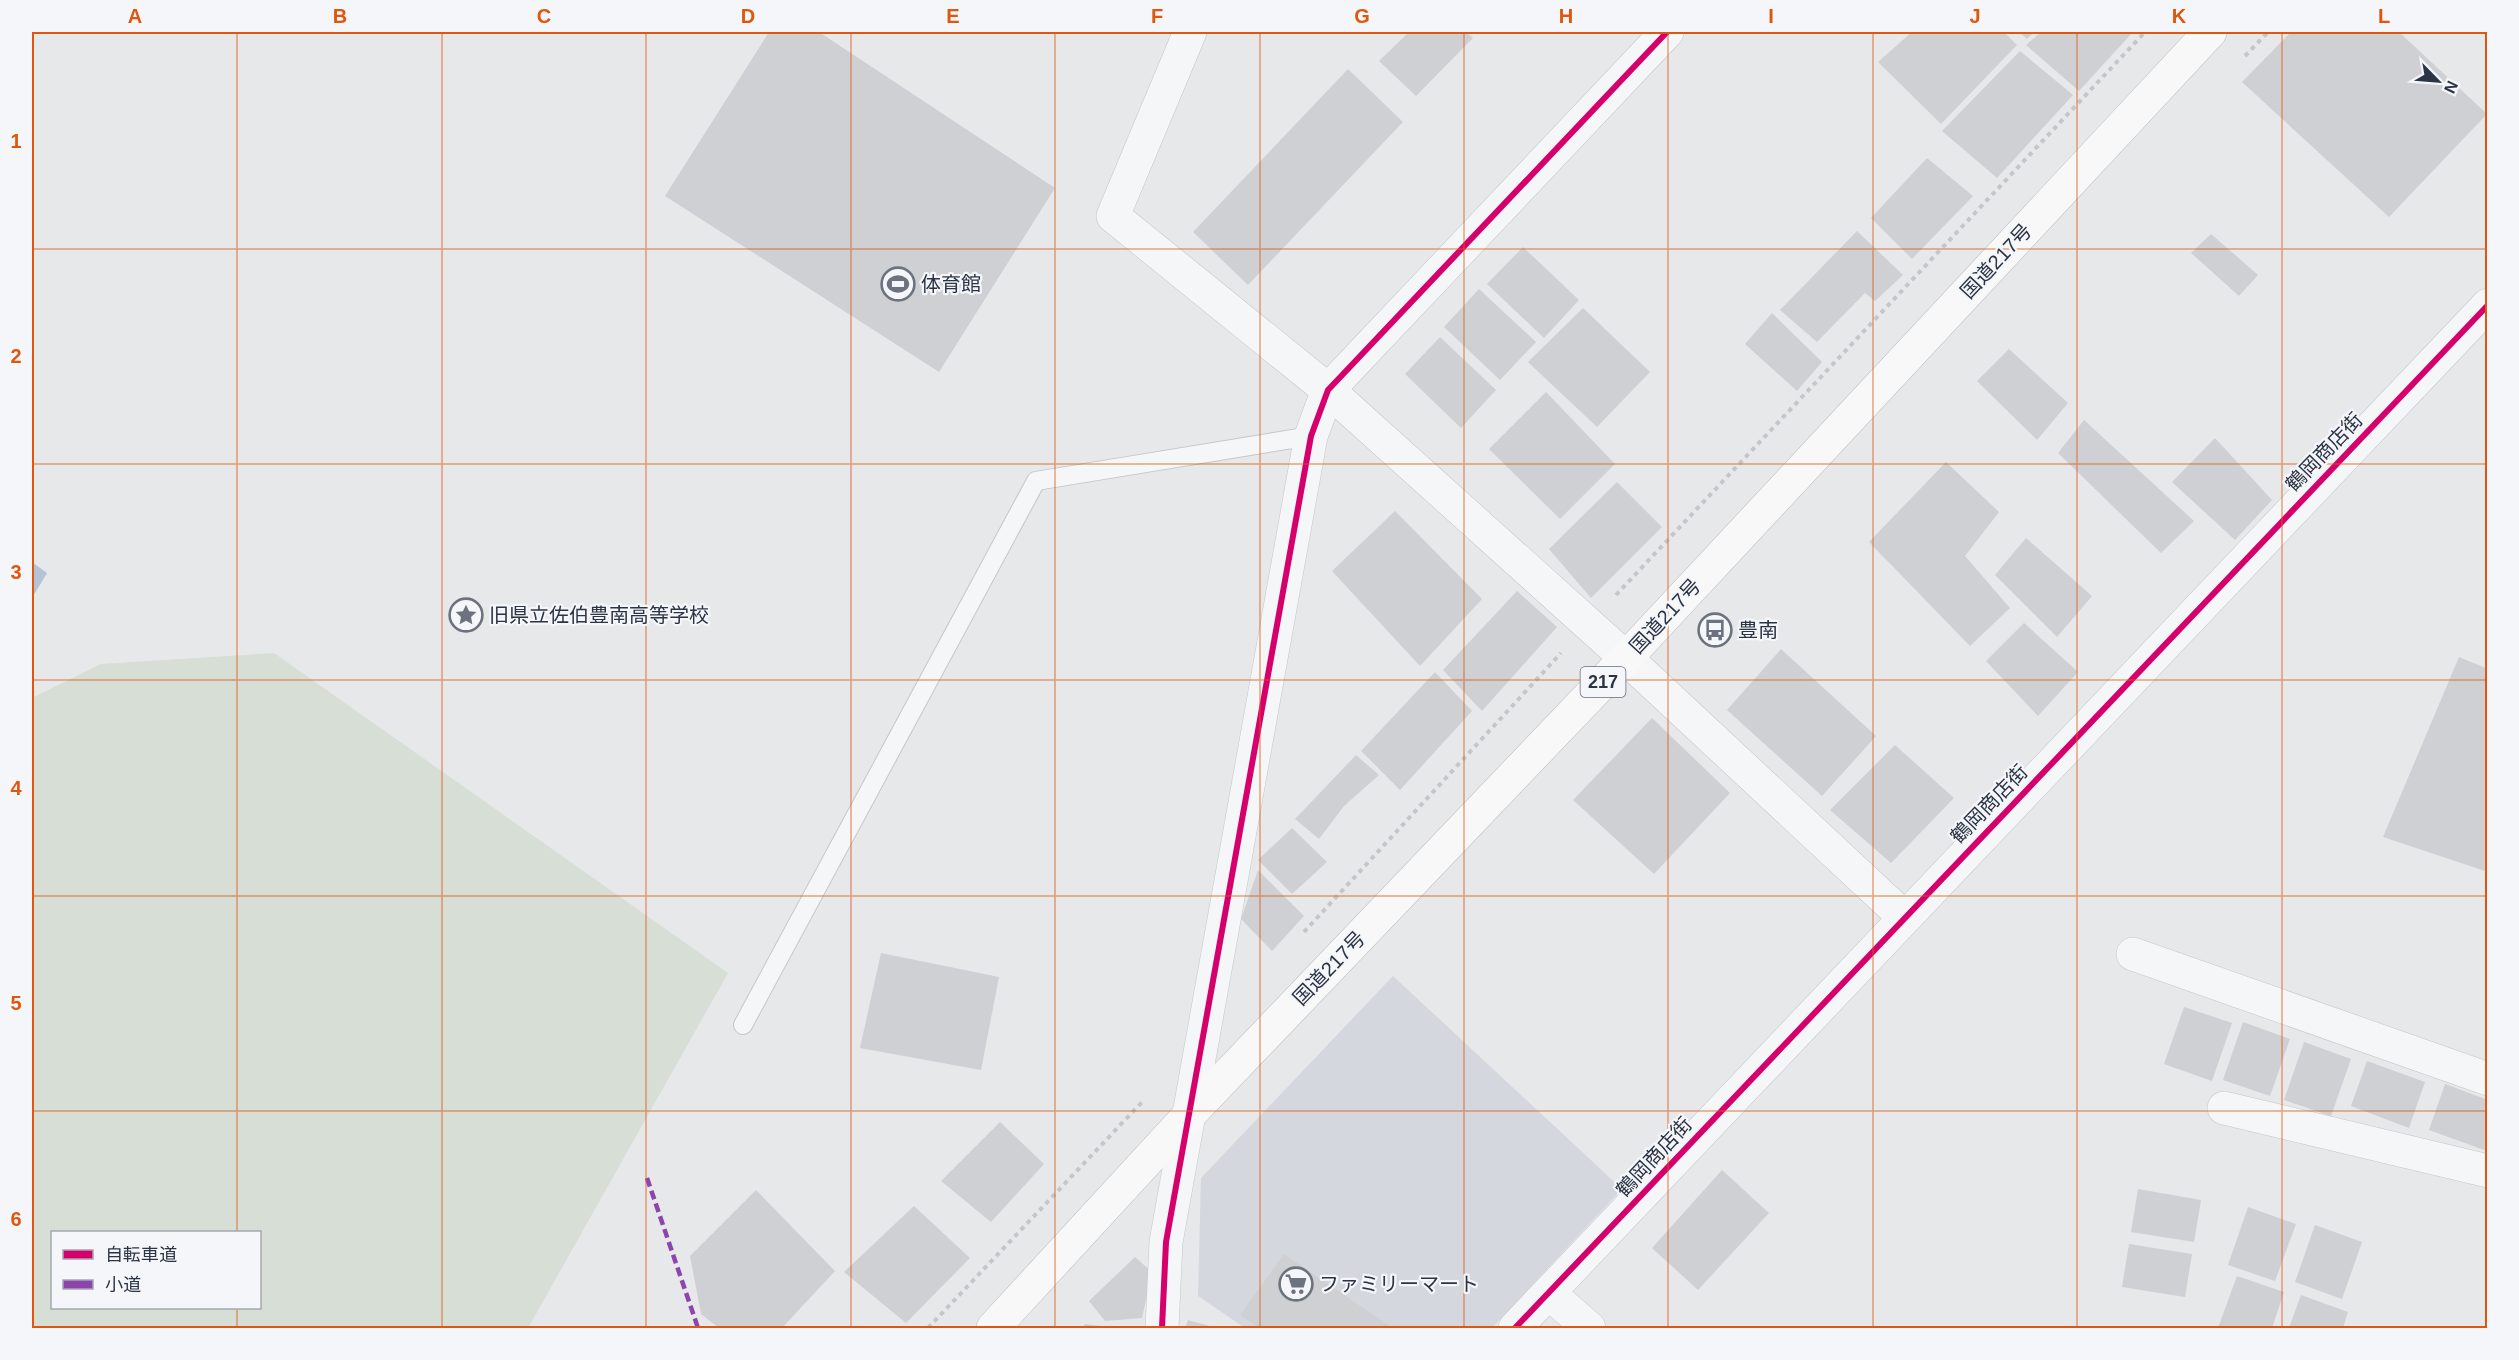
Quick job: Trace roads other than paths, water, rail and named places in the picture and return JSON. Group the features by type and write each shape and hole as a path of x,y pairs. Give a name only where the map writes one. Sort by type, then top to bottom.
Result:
{"highway":[{"name":"国道217号","path":"993,1329 1190,1114 1626,658 2210,32"}],"street":[{"path":"1190,32 1113,216 1328,390 1626,658 1904,917"},
{"path":"1162,1329 1166,1242 1311,436 1328,390 1668,32"},
{"name":"鶴岡商店街","path":"1515,1329 2487,304"},
{"path":"2133,954 2487,1079"},
{"path":"2224,1108 2487,1171"},
{"path":"1549,1293 1589,1329"}],"lane":[{"path":"743,1024 1036,480 1311,436"}],"water":[{"path":"32,562 47,573 32,598"}],"place":[{"name":"体育館","path":"898,284"},
{"name":"旧県立佐伯豊南高等学校","path":"466,615"},
{"name":"豊南","path":"1715,630"},
{"name":"ファミリーマート","path":"1296,1284"}]}
